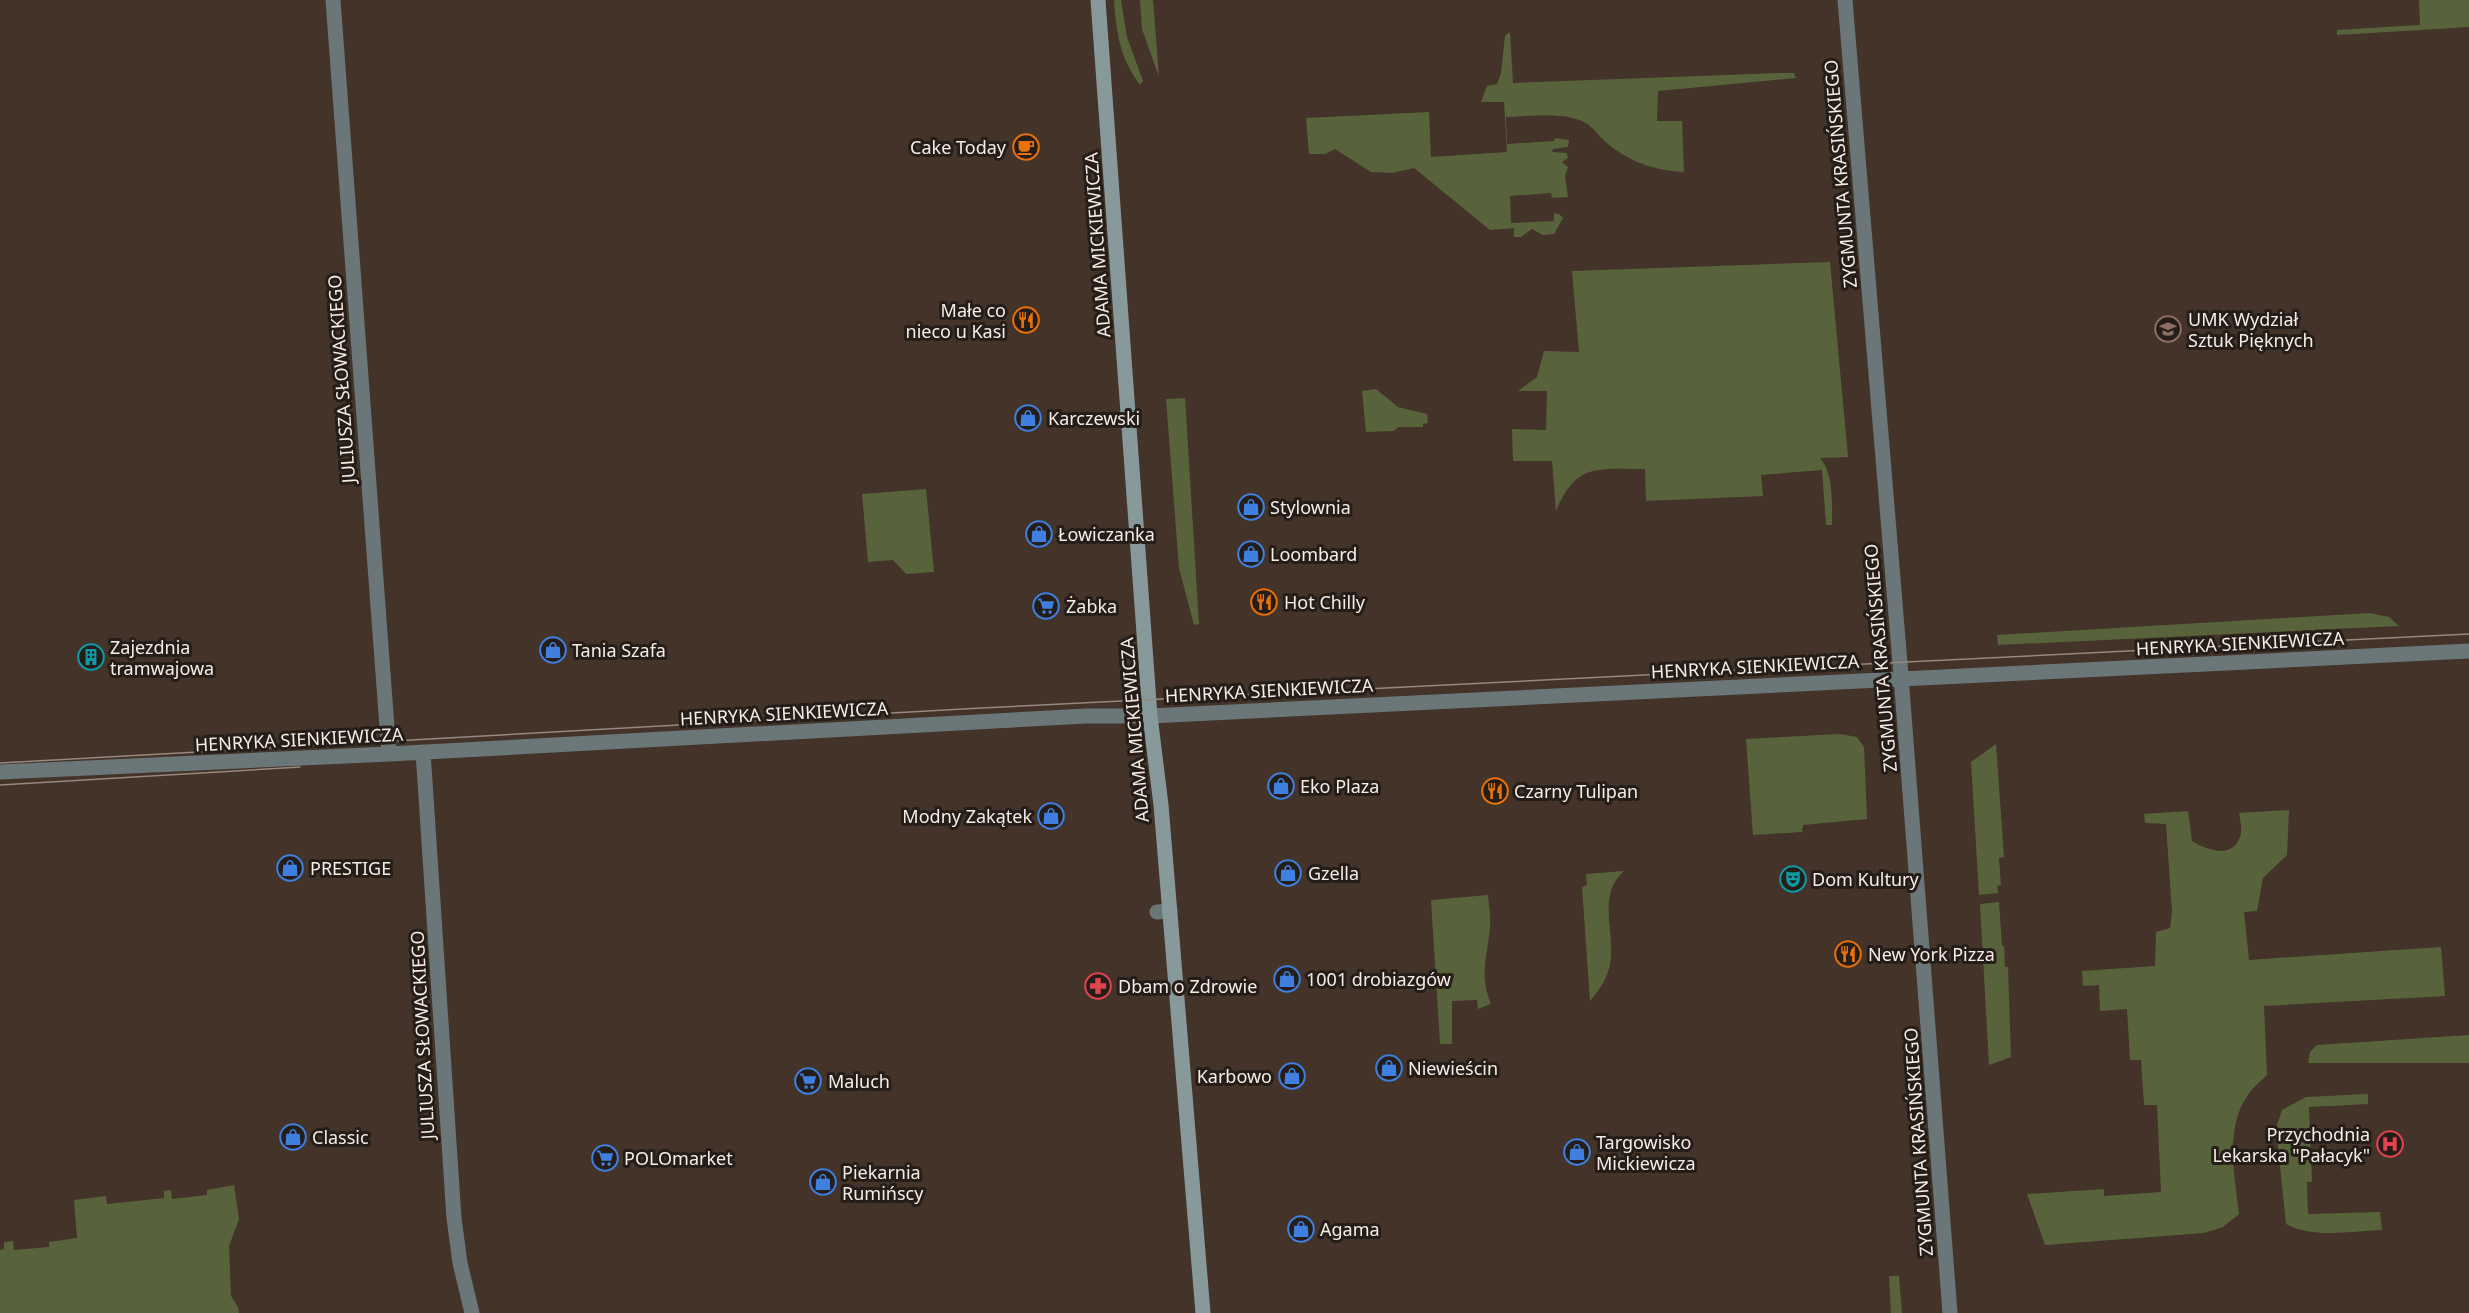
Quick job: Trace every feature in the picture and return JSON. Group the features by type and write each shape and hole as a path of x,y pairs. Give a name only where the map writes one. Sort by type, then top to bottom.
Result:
{"street":[{"name":"JULIUSZA SŁOWACKIEGO","path":"333,0 389,754"},
{"name":"ADAMA MICKIEWICZA","path":"1098,0 1163,912 1203,1313"},
{"name":"ZYGMUNTA KRASIŃSKIEGO","path":"1845,0 1950,1313"},
{"name":"HENRYKA SIENKIEWICZA","path":"0,772 389,754 1086,716 1149,716 2469,651"},
{"name":"JULIUSZA SŁOWACKIEGO","path":"423,752 454,1218 460,1263 472,1313"}],"green space":[{"path":"1114,0 1121,0 1127,37 1143,81 1140,85 1128,65 1120,44"},
{"path":"1140,0 1153,0 1159,77 1142,29"},
{"path":"2419,0 2469,0 2469,27 2337,35 2337,30 2420,25"},
{"path":"1510,32 1513,83 1782,73 1794,73 1796,78 1658,91 1657,121 1682,121 1684,172 1653,167 1635,161 1617,151 1587,124 1576,119 1545,115 1506,117 1507,144 1554,141 1555,138 1569,140 1568,147 1553,149 1552,152 1567,153 1568,158 1562,162 1568,167 1565,176 1568,197 1552,198 1551,193 1510,196 1511,223 1554,221 1554,213 1559,214 1563,218 1554,234 1543,235 1532,229 1521,237 1514,237 1514,228 1490,230 1414,168 1392,173 1371,172 1335,149 1325,154 1309,154 1306,118 1429,112 1431,157 1507,152 1504,102 1481,102 1487,86 1497,84 1501,73 1505,36"},
{"path":"1830,262 1848,457 1820,458 1830,481 1832,525 1826,525 1822,470 1761,475 1763,496 1646,501 1645,469 1602,469 1581,476 1572,484 1556,511 1552,461 1513,461 1512,429 1546,430 1547,391 1518,391 1537,377 1544,351 1579,352 1572,271"},
{"path":"1376,389 1398,407 1427,414 1428,423 1423,424 1423,427 1398,427 1394,431 1366,432 1362,391"},
{"path":"1185,398 1199,624 1194,625 1179,568 1166,399"},
{"path":"926,489 934,572 906,574 893,560 868,562 862,494"},
{"path":"2369,613 2389,617 2399,626 1998,645 1997,635"},
{"path":"1840,734 1857,737 1864,747 1867,819 1803,825 1802,832 1753,835 1746,739"},
{"path":"1996,744 2004,857 1999,858 2001,885 1997,886 1998,893 1979,895 1971,762"},
{"path":"2289,810 2287,855 2263,878 2257,911 2244,912 2249,960 2441,947 2445,996 2264,1006 2267,1075 2250,1092 2241,1108 2234,1137 2234,1169 2239,1214 2223,1227 2204,1233 2045,1245 2027,1194 2104,1189 2104,1196 2161,1192 2157,1105 2144,1105 2141,1060 2130,1060 2127,1009 2100,1011 2099,985 2083,986 2082,971 2155,966 2156,932 2170,928 2172,912 2166,824 2145,823 2144,814 2188,811 2192,841 2220,851 2233,847 2238,842 2241,831 2239,813"},
{"path":"1624,871 1616,881 1609,903 1611,952 1609,969 1603,984 1590,1001 1582,887 1587,885 1586,874"},
{"path":"1488,895 1490,924 1485,984 1491,1004 1478,1009 1477,1000 1452,1001 1452,1044 1440,1044 1431,900"},
{"path":"1999,902 2002,946 2004,946 2005,967 2008,967 2011,1057 1989,1065 1980,904"},
{"path":"2469,1035 2469,1063 2308,1063 2310,1052 2317,1045"},
{"path":"2368,1094 2368,1104 2309,1107 2312,1182 2307,1182 2308,1214 2380,1212 2382,1230 2321,1233 2297,1229 2286,1224 2276,1128 2282,1110 2306,1097"},
{"path":"234,1185 239,1219 229,1246 231,1296 239,1313 0,1313 0,1250 4,1249 4,1242 13,1241 14,1250 49,1247 49,1242 77,1238 74,1200 106,1196 107,1204 164,1198 164,1191 171,1190 172,1199 207,1195 207,1190"},
{"path":"1889,1276 1899,1276 1902,1313 1891,1313"}],"tram line":[{"path":"0,763 981,708 2469,634"},
{"path":"0,785 300,767"}],"place":[{"name":"Cake Today","path":"1026,147"},
{"name":"Małe co nieco u Kasi","path":"1026,320"},
{"name":"UMK Wydział Sztuk Pięknych","path":"2168,329"},
{"name":"Karczewski","path":"1028,418"},
{"name":"Stylownia","path":"1251,507"},
{"name":"Łowiczanka","path":"1039,534"},
{"name":"Loombard","path":"1251,554"},
{"name":"Hot Chilly","path":"1264,602"},
{"name":"Żabka","path":"1046,606"},
{"name":"Tania Szafa","path":"553,650"},
{"name":"Zajezdnia tramwajowa","path":"91,657"},
{"name":"Eko Plaza","path":"1281,786"},
{"name":"Czarny Tulipan","path":"1495,791"},
{"name":"Modny Zakątek","path":"1051,816"},
{"name":"PRESTIGE","path":"290,868"},
{"name":"Gzella","path":"1288,873"},
{"name":"Dom Kultury","path":"1793,879"},
{"name":"New York Pizza","path":"1848,954"},
{"name":"1001 drobiazgów","path":"1287,979"},
{"name":"Dbam o Zdrowie","path":"1098,986"},
{"name":"Niewieścin","path":"1389,1068"},
{"name":"Karbowo","path":"1292,1076"},
{"name":"Maluch","path":"808,1081"},
{"name":"Classic","path":"293,1137"},
{"name":"Przychodnia Lekarska \"Pałacyk\"","path":"2390,1144"},
{"name":"Targowisko Mickiewicza","path":"1577,1152"},
{"name":"POLOmarket","path":"605,1158"},
{"name":"Piekarnia Rumińscy","path":"823,1182"},
{"name":"Agama","path":"1301,1229"}]}
